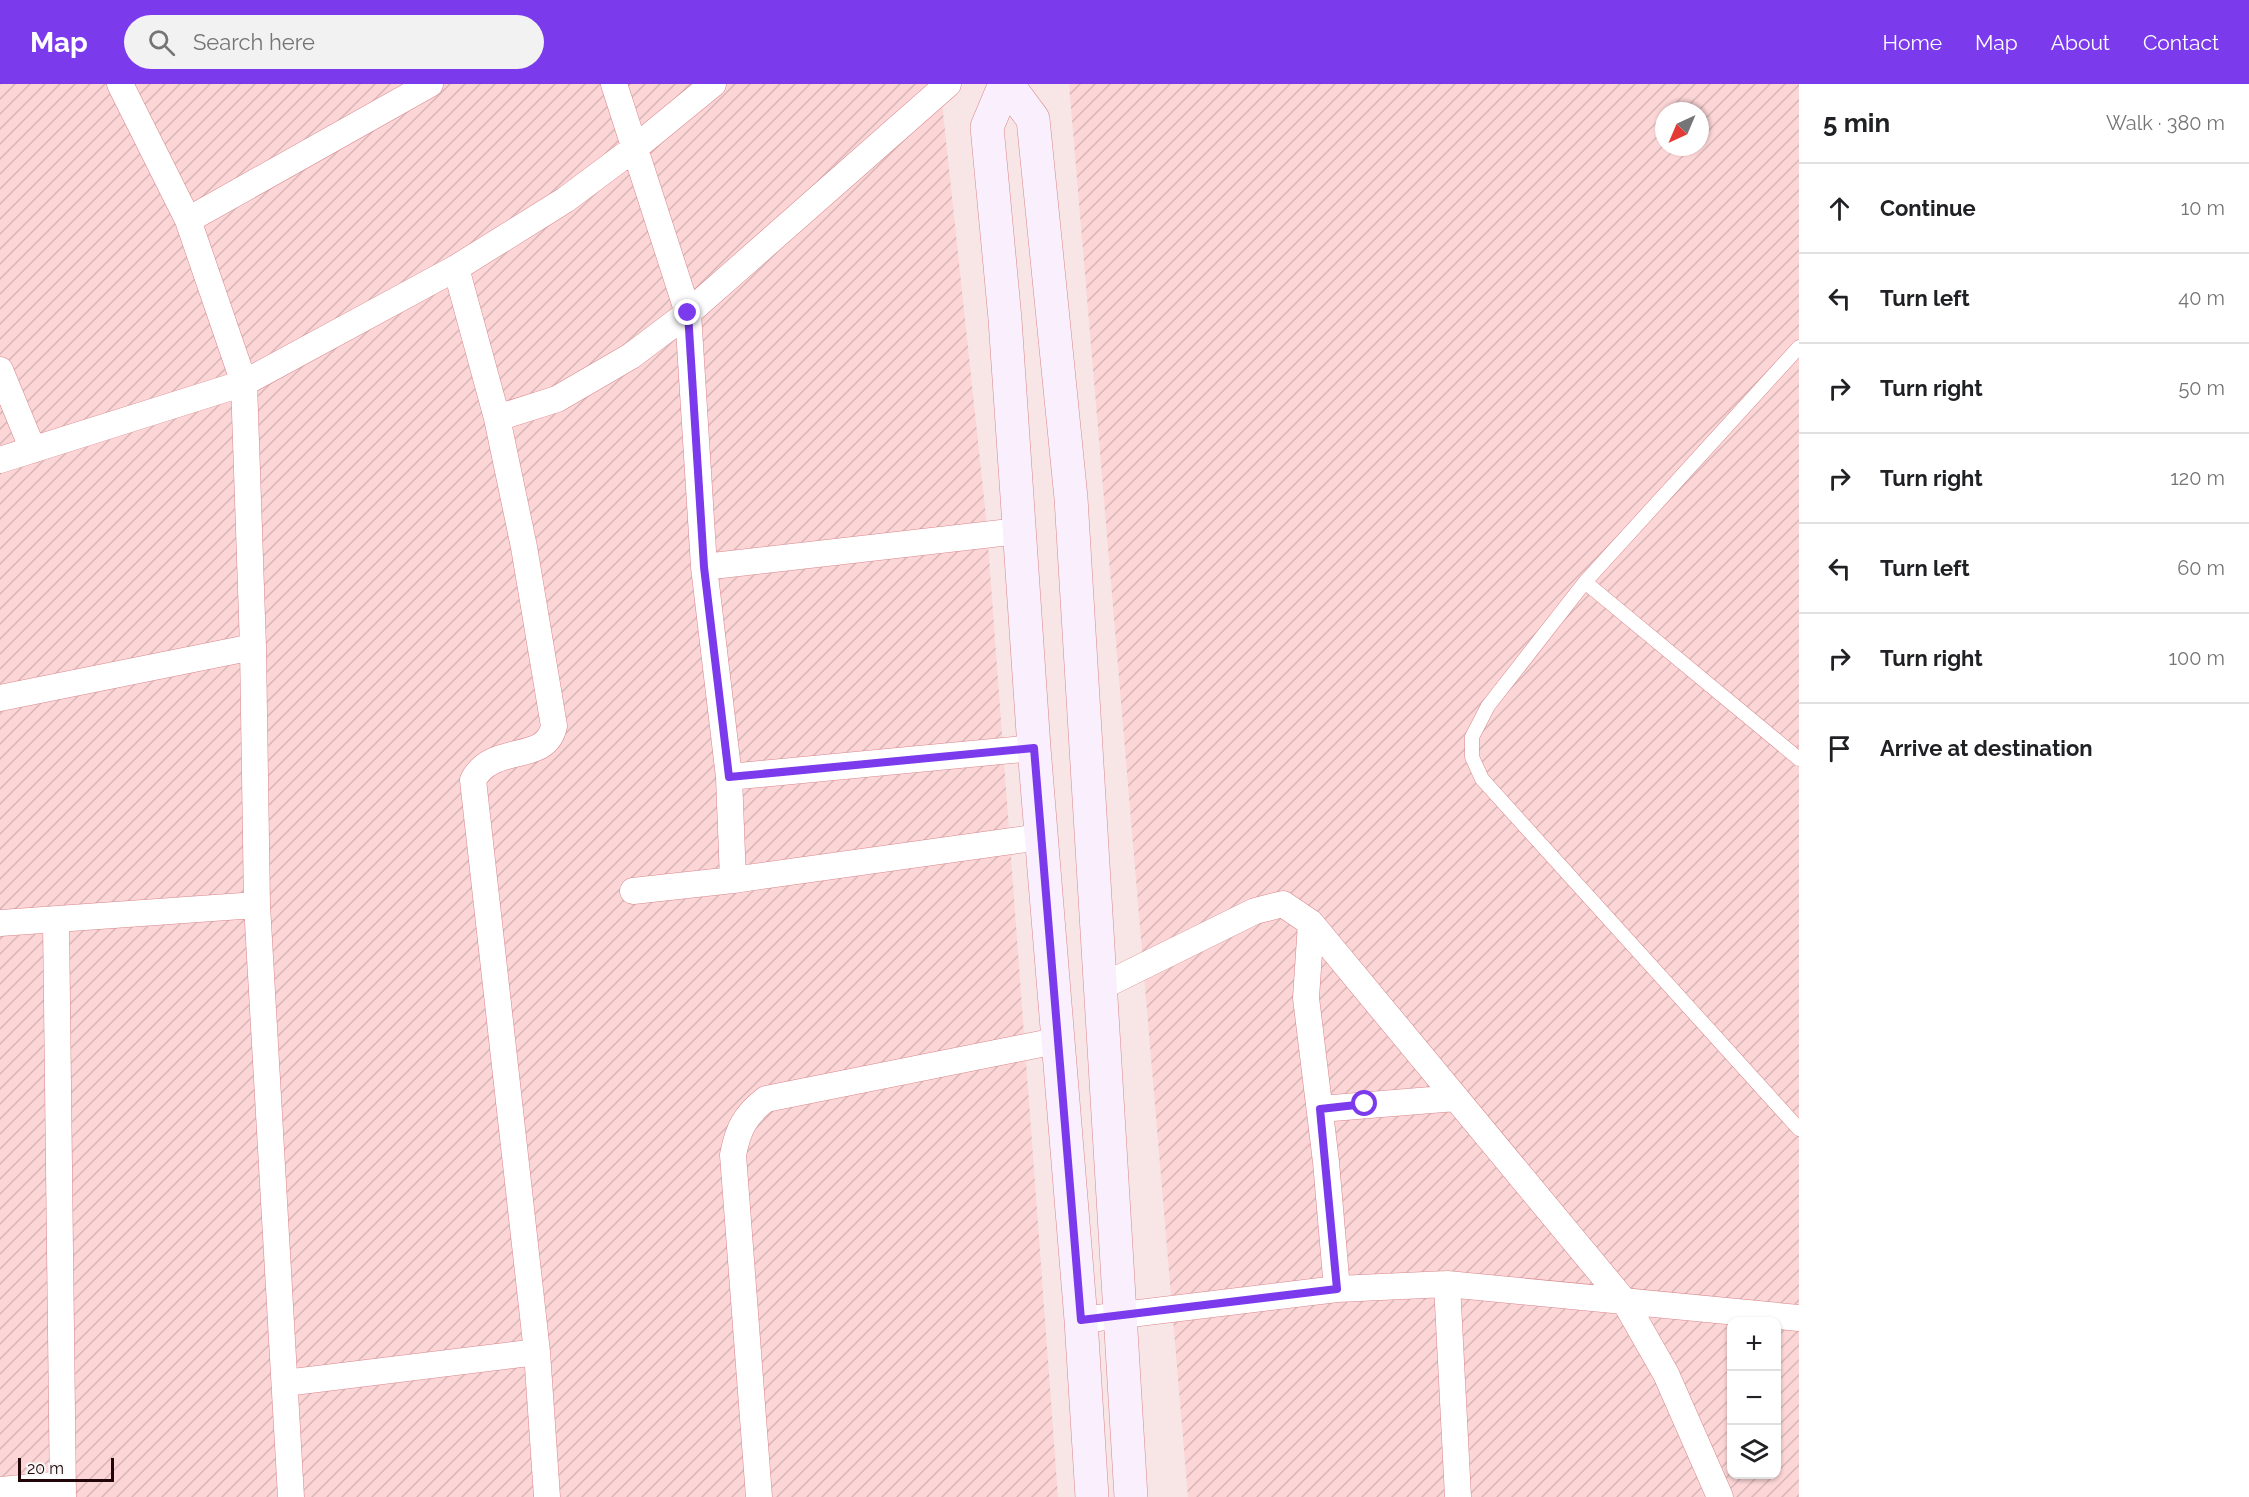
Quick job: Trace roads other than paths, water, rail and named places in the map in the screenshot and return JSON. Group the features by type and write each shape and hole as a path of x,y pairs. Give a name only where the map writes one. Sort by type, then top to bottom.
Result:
{"main road":[{"path":"1092,1497 1081,1320 1056,1041 1034,748 1005,319 987,127 1006,84 1033,119 1071,498 1131,1497"}],"street":[{"path":"120,84 188,220 244,383 253,647 257,905 291,1497"},
{"path":"188,220 430,84"},
{"path":"614,84 688,313 704,567 729,777 733,880"},
{"path":"0,460 244,383 456,268 565,200 636,147 713,84"},
{"path":"497,418 567,393 631,356 688,313 948,84"},
{"path":"456,268 497,418 524,547 555,726 552,738 541,747 491,760 479,768 473,780 537,1352 547,1497"},
{"path":"0,370 33,450"},
{"path":"704,567 1019,531"},
{"path":"0,698 253,647"},
{"path":"729,777 1034,748"},
{"path":"633,891 733,880 1041,837"},
{"path":"1099,988 1270,905 1283,904 1311,923 1625,1302 1666,1374 1720,1497"},
{"path":"0,923 257,905"},
{"path":"0,1490 63,1491 56,920"},
{"path":"1311,923 1306,998 1320,1109 1337,1289"},
{"path":"759,1497 733,1155 738,1130 750,1112 766,1099 1056,1041"},
{"path":"1320,1109 1456,1098"},
{"path":"1081,1320 1337,1289 1447,1284 1799,1318"},
{"path":"1447,1284 1458,1497"},
{"path":"285,1383 537,1352"}],"lane":[{"path":"1799,347 1585,582 1488,706 1472,737 1472,757 1482,779 1799,1129"},
{"path":"1585,582 1799,759"}]}
